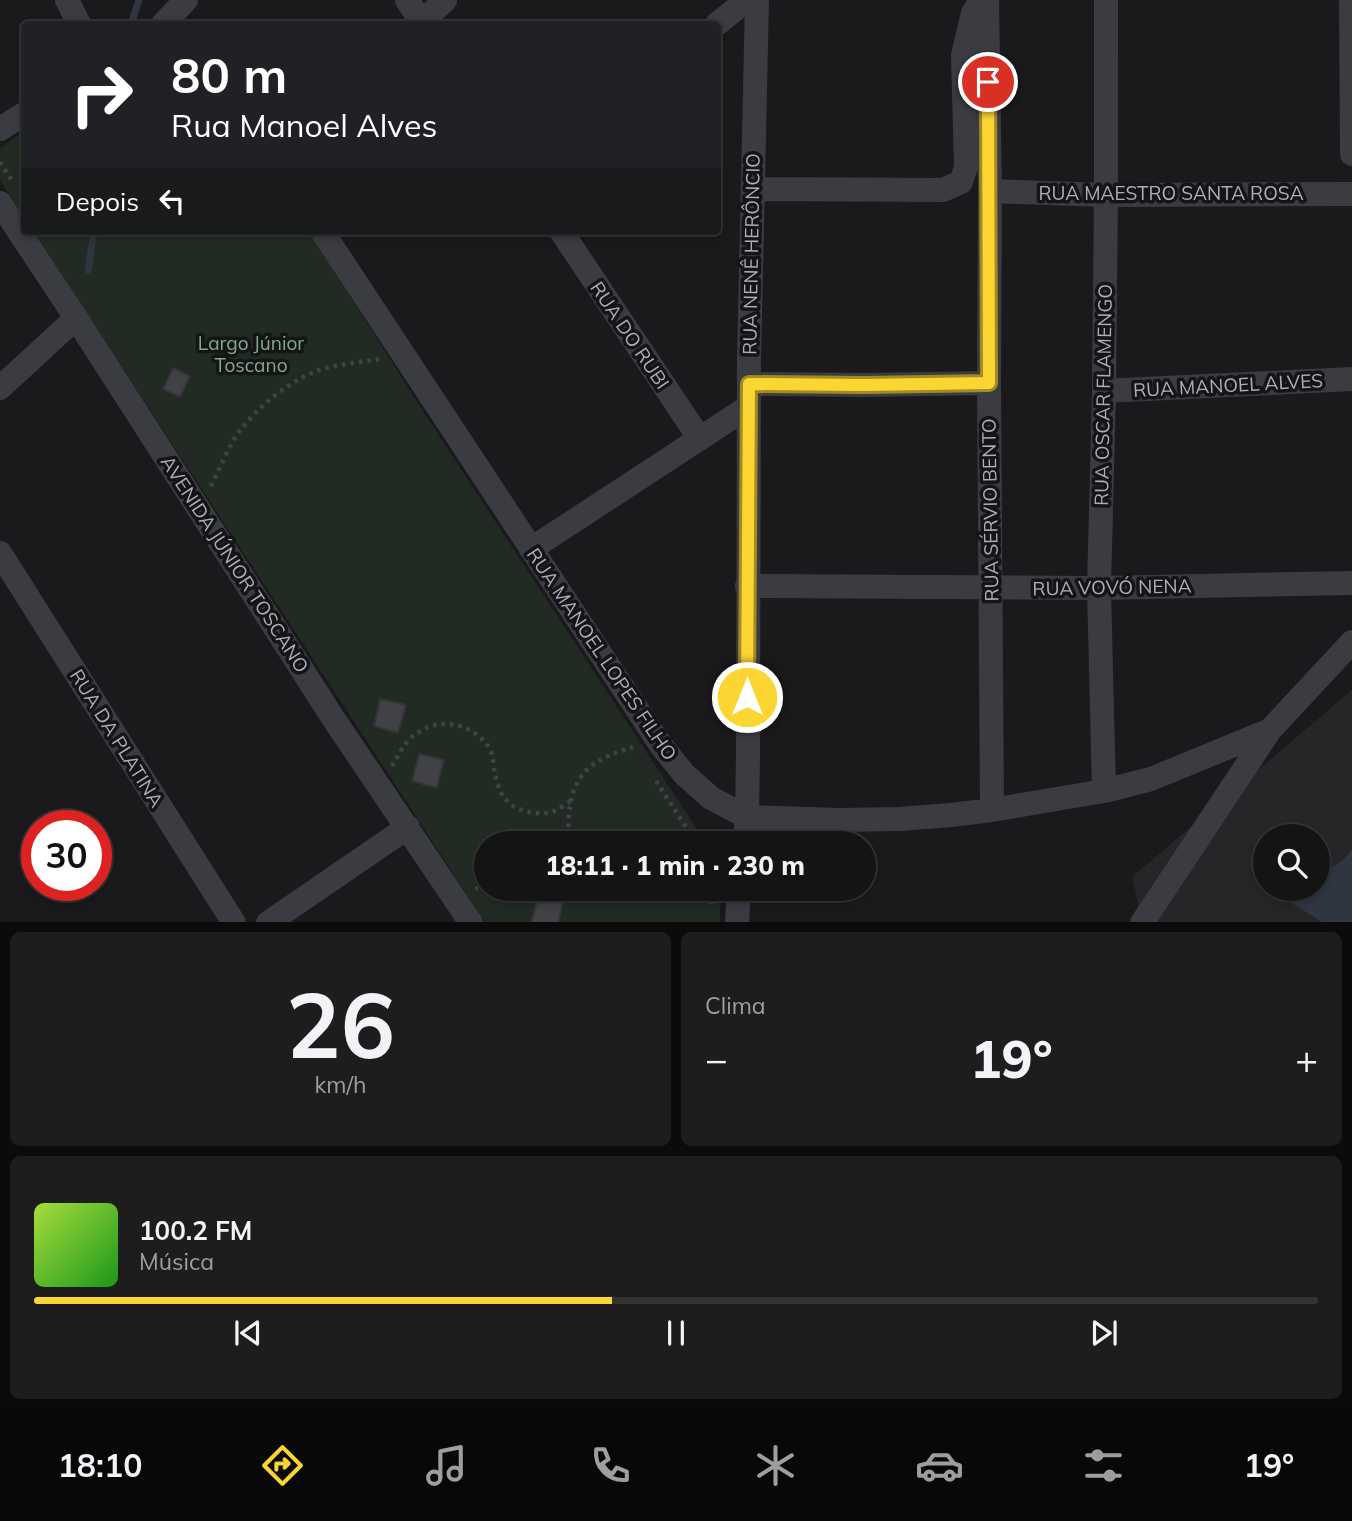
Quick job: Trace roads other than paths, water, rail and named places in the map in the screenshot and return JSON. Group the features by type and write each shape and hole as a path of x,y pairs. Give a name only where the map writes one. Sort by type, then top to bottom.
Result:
{"street":[{"path":"67,0 78,21"},
{"path":"166,21 186,0"},
{"path":"407,0 421,21"},
{"path":"424,21 445,0"},
{"path":"721,21 747,0"},
{"name":"RUA NENÊ HERÔNCIO","path":"745,831 748,396 757,0"},
{"path":"753,189 943,190 961,182 966,167 963,55 973,13 981,0"},
{"name":"RUA SÉRVIO BENTO","path":"988,0 992,810"},
{"name":"RUA OSCAR FLAMENGO","path":"1104,791 1099,588 1107,195 1106,0"},
{"path":"1351,0 1352,154"},
{"path":"0,128 21,116"},
{"name":"RUA MAESTRO SANTA ROSA","path":"990,191 1107,195 1352,194"},
{"name":"AVENIDA JÚNIOR TOSCANO","path":"0,203 21,235"},
{"name":"AVENIDA JÚNIOR TOSCANO","path":"21,235 326,706 471,922"},
{"name":"RUA MANOEL LOPES FILHO","path":"325,235 660,744 684,775 711,799 747,817 899,820 992,810 1104,791 1151,779 1270,730"},
{"name":"RUA DO RUBI","path":"564,235 700,439"},
{"path":"0,388 76,318"},
{"name":"RUA MANOEL ALVES","path":"1104,391 1352,379"},
{"path":"531,549 700,439 748,396 864,385 989,383"},
{"name":"RUA DA PLATINA","path":"0,553 234,922"},
{"name":"RUA VOVÓ NENA","path":"747,586 991,589 1352,583"},
{"name":"RUA MANOEL LOPES FILHO","path":"1142,922 1270,730 1352,642"},
{"path":"268,922 408,827"},
{"path":"737,922 738,901"}],"waterway":[{"path":"132,21 139,0"},
{"path":"88,270 93,235"}],"park label":[{"name":"Largo Júnior Toscano","path":"251,354"}]}
